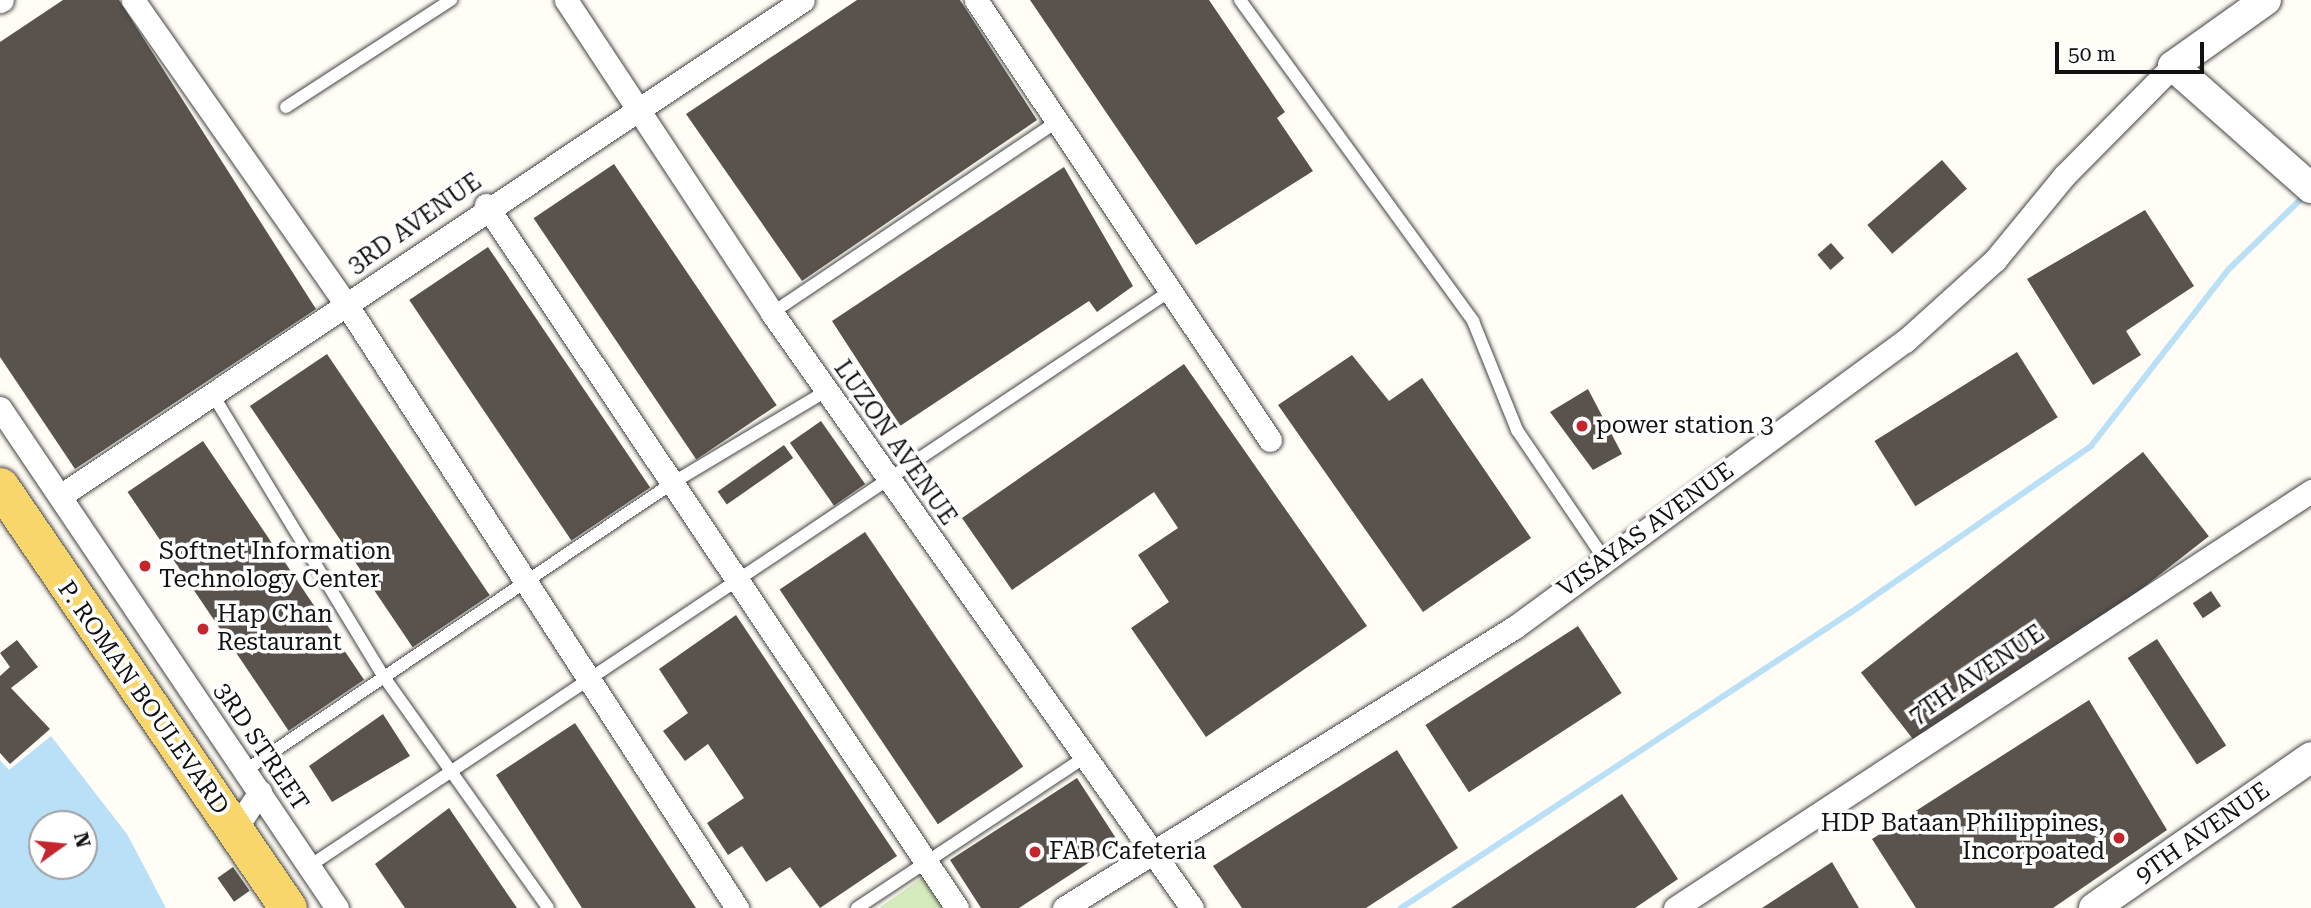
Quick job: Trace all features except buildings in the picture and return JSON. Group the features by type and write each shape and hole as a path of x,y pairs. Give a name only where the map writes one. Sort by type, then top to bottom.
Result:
{"main road":[{"name":"P. ROMAN BOULEVARD","path":"0,486 54,570 288,908"}],"street":[{"path":"133,0 346,304 593,678 737,908"},
{"name":"LUZON AVENUE","path":"566,0 640,108 772,313 1085,757 1154,848 1192,908"},
{"name":"3RD AVENUE","path":"60,496 213,396 486,205 640,108 803,0"},
{"path":"976,0 1059,120 1270,440"},
{"name":"VISAYAS AVENUE","path":"1064,908 1154,848 1515,626 1952,302 2173,66 2266,0"},
{"path":"2173,66 2311,188"},
{"path":"486,205 957,908"},
{"name":"3RD STREET","path":"0,408 101,562 246,770 337,908"},
{"name":"7TH AVENUE","path":"1675,908 2311,491"},
{"path":"54,570 101,562"},
{"name":"9TH AVENUE","path":"2094,908 2311,757"},
{"path":"235,829 260,792"}],"lane":[{"path":"286,107 451,0"},
{"path":"1240,0 1473,321 1517,430 1605,560"},
{"path":"772,313 1059,120"},
{"path":"308,867 889,482 1170,291"},
{"path":"246,770 674,482 826,391"},
{"path":"213,396 384,677 548,908"},
{"path":"857,908 1085,757"}],"green space":[{"path":"923,877 944,908 879,908"}],"water":[{"path":"51,736 127,834 166,908 0,908 0,760 9,770"}],"waterway":[{"path":"1401,908 1850,613 2091,446 2229,269 2305,195"}],"place":[{"name":"power station 3","path":"1582,426"},
{"name":"Softnet Information Technology Center","path":"145,566"},
{"name":"Hap Chan Restaurant","path":"203,629"},
{"name":"HDP Bataan Philippines, Incorpoated","path":"2119,838"},
{"name":"FAB Cafeteria","path":"1035,852"}]}
